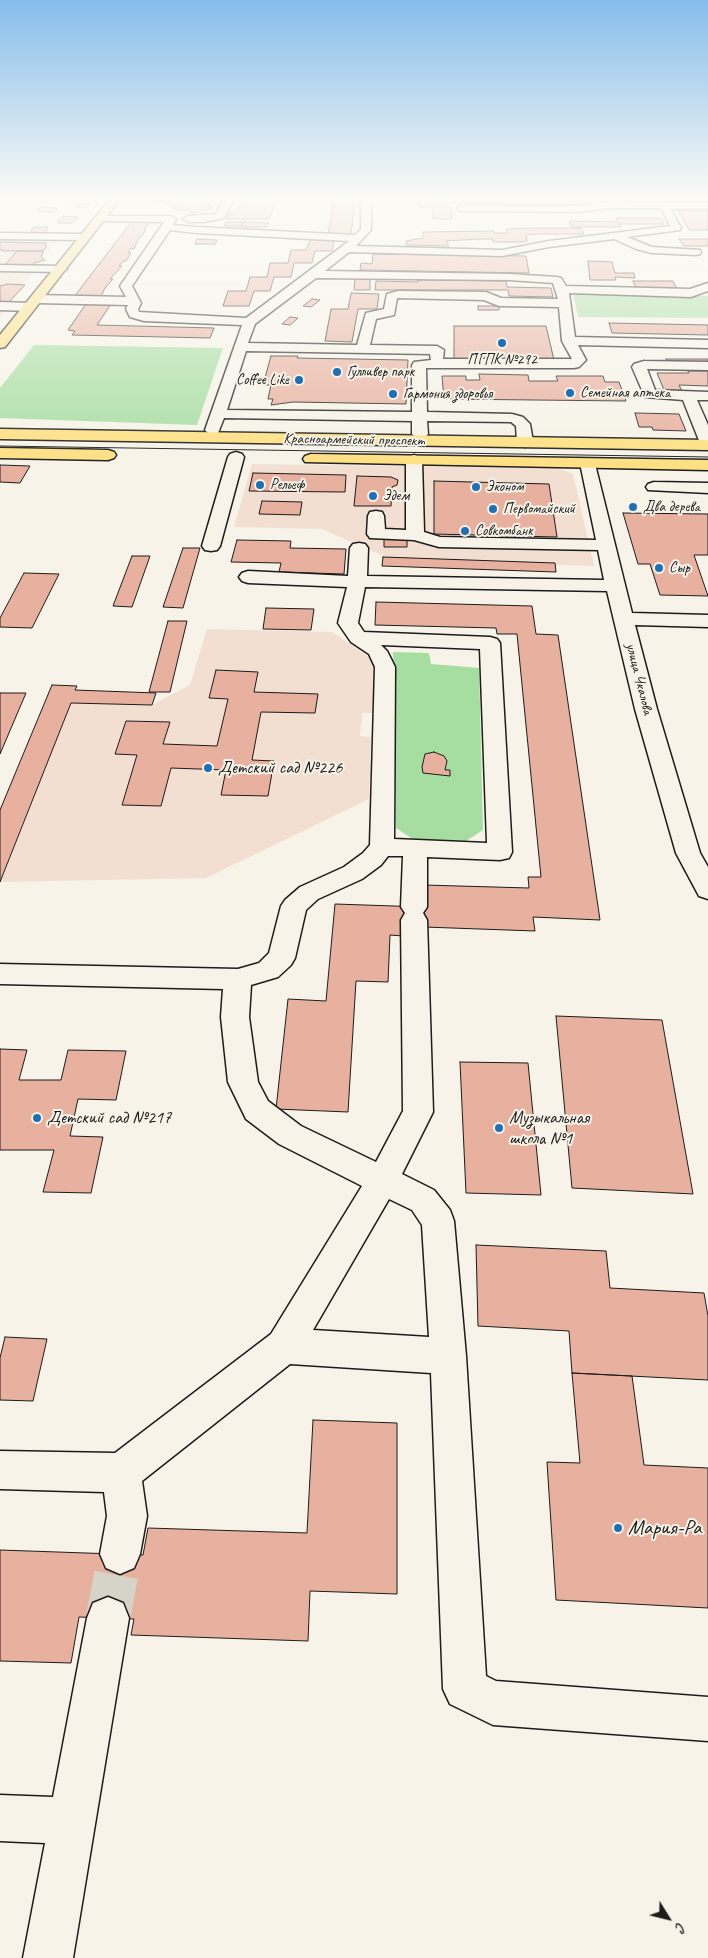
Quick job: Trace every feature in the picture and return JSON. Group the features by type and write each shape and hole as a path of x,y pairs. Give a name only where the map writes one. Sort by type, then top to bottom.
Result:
{"main road":[{"path":"0,344 44,289"},
{"name":"Красноармейский проспект","path":"0,434 708,444"},
{"path":"0,453 128,456"},
{"path":"216,457 256,458"},
{"name":"Красноармейский проспект","path":"295,458 708,465"}],"street":[{"path":"128,289 135,303 132,309 134,314 144,317 249,322"},
{"path":"210,438 249,322 291,289"},
{"path":"420,441 419,365 437,363 574,364 579,360 569,341 562,289"},
{"path":"574,289 691,293 701,289"},
{"path":"363,349 370,316 390,312 394,296 486,296 499,302 565,303"},
{"path":"0,306 29,307 134,301"},
{"path":"0,316 29,307"},
{"path":"569,341 708,344"},
{"path":"240,347 437,350 437,363"},
{"path":"708,366 644,365 639,367 650,394 708,396"},
{"path":"688,396 708,444"},
{"path":"218,414 512,418 523,424 525,442"},
{"path":"211,546 236,457"},
{"path":"414,460 415,535"},
{"name":"улица Чкалова","path":"588,463 615,586 646,709 688,853 708,890"},
{"path":"654,487 708,488"},
{"path":"376,516 376,534 415,535 439,542 606,545"},
{"path":"0,974 238,979 268,970 281,958 294,906 309,893 353,873 372,859 382,847 384,667 377,651 358,638 348,624 357,582 360,548"},
{"path":"248,577 357,582 397,581 615,586"},
{"path":"624,619 708,621"},
{"path":"358,638 490,643 500,852 414,850 382,847"},
{"path":"0,1470 121,1472 284,1346 383,1180 418,1112 414,850"},
{"path":"238,979 235,1018 243,1082 257,1110 290,1135 424,1200 438,1221 448,1356 465,1689 493,1703 708,1718"},
{"path":"284,1346 448,1356"},
{"path":"120,1554 126,1516 121,1472"},
{"path":"48,1958 108,1618"},
{"path":"0,1818 72,1821"}],"shaded area":[{"path":"0,289 21,289 0,318"},
{"path":"252,464 557,468 573,474 594,566 391,559 322,529 234,527"},
{"name":"Детский сад №226","path":"207,629 332,632 376,662 373,713 362,713 360,736 371,737 369,799 206,878 1,882 71,703 152,705 190,685"}],"green space":[{"path":"573,293 708,296 708,318 578,317"},
{"path":"34,345 223,348 197,425 0,418 0,388"},
{"path":"393,652 429,653 431,664 479,668 483,830 466,841 416,841 396,828"}],"building":[{"path":"0,289 21,289 7,304 0,304"},
{"path":"80,289 104,289 100,298 74,297"},
{"path":"246,289 270,289 270,291 254,291 249,306 223,306 228,291 246,291"},
{"path":"551,289 553,297 509,296 508,290 375,290"},
{"path":"351,293 379,294 377,309 358,309 352,342 325,341 331,309 348,309"},
{"path":"312,299 320,300 311,307 303,306"},
{"path":"88,301 111,304 97,325 214,328 210,338 72,335 75,331 68,330"},
{"path":"478,306 499,306 499,310 478,310"},
{"path":"290,317 298,318 290,325 282,324"},
{"path":"609,323 708,325 708,335 612,333"},
{"name":"ПГПК №292","path":"454,326 546,326 554,360 454,359"},
{"name":"Гулливер парк","path":"271,356 408,360 406,404 293,402 271,405 273,399 268,399 271,385 263,385"},
{"path":"666,359 708,359 708,363 667,362"},
{"path":"688,371 708,371 708,386 679,385 682,391 664,390 657,373 689,373"},
{"path":"479,374 528,375 529,381 558,381 556,376 603,376 605,382 619,382 626,401 444,399 442,376 466,376 466,380 480,380"},
{"path":"635,413 679,414 686,431 653,430 652,427 639,427"},
{"path":"0,465 30,466 20,483 0,482"},
{"path":"253,473 346,475 345,492 249,491"},
{"name":"Эдем","path":"357,476 391,477 398,480 397,485 392,487 391,506 354,506"},
{"name":"Первомайский","path":"434,481 549,484 557,537 434,534"},
{"path":"262,501 302,502 300,515 259,514"},
{"path":"623,513 708,514 708,555 694,555 708,596 660,595 650,564 638,564"},
{"path":"384,539 407,539 407,547 384,547"},
{"path":"237,540 291,541 290,548 346,549 344,574 279,572 281,563 231,562"},
{"path":"183,548 200,548 183,608 163,607"},
{"path":"132,556 150,556 132,607 113,606"},
{"path":"383,557 555,563 556,572 382,566"},
{"path":"24,573 59,574 32,628 0,627 0,618"},
{"path":"376,602 532,606 536,634 558,635 600,920 533,917 535,931 424,927 403,936 390,935 388,982 356,981 348,1112 276,1109 288,999 326,1001 335,904 424,907 424,885 529,888 528,877 541,877 517,634 497,634 496,628 375,625"},
{"path":"266,608 314,609 311,630 263,629"},
{"path":"168,621 187,621 170,692 149,692"},
{"path":"216,670 258,672 254,692 318,694 315,713 261,712 252,760 274,761 268,796 221,795 226,770 171,768 161,806 122,805 137,755 115,754 126,721 170,722 163,744 217,746 228,699 209,698"},
{"path":"52,685 77,686 75,690 156,693 152,705 71,703 0,882 0,810"},
{"path":"0,693 26,693 0,754"},
{"path":"434,752 444,756 447,761 445,770 450,770 450,776 423,773 422,767 425,754"},
{"path":"556,1016 662,1020 693,1194 572,1188"},
{"name":"Детский сад №217","path":"0,1049 27,1050 19,1080 61,1080 68,1050 126,1051 116,1100 78,1099 70,1136 103,1137 91,1193 43,1192 54,1150 0,1150"},
{"name":"Музыкальная школа №1","path":"460,1062 528,1063 541,1195 466,1193"},
{"path":"476,1245 606,1251 610,1288 704,1293 708,1316 708,1380 572,1373 569,1331 478,1326"},
{"path":"5,1337 47,1339 33,1401 0,1400 0,1358"},
{"path":"572,1373 632,1376 644,1465 708,1468 708,1608 556,1600 547,1462 580,1463"},
{"path":"313,1420 397,1423 397,1594 310,1591 308,1641 131,1635 134,1619 79,1617 71,1663 0,1661 0,1550 143,1555 148,1528 307,1533"}],"tunnel":[{"path":"108,1618 120,1554"}],"tram line":[{"path":"0,446 708,457"}],"place":[{"name":"ПГПК №292","path":"502,343"},
{"name":"Гулливер парк","path":"337,372"},
{"name":"Coffee Like","path":"299,380"},
{"name":"Семейная аптека","path":"570,393"},
{"name":"Гармония здоровья","path":"393,394"},
{"name":"Рельеф","path":"260,485"},
{"name":"Эконом","path":"476,487"},
{"name":"Эдем","path":"373,496"},
{"name":"Два дерева","path":"633,507"},
{"name":"Первомайский","path":"493,509"},
{"name":"Совкомбанк","path":"465,531"},
{"name":"Сыр","path":"659,568"},
{"name":"Детский сад №226","path":"208,768"},
{"name":"Детский сад №217","path":"37,1118"},
{"name":"Музыкальная школа №1","path":"499,1128"},
{"name":"Мария-Ра","path":"618,1528"}]}
